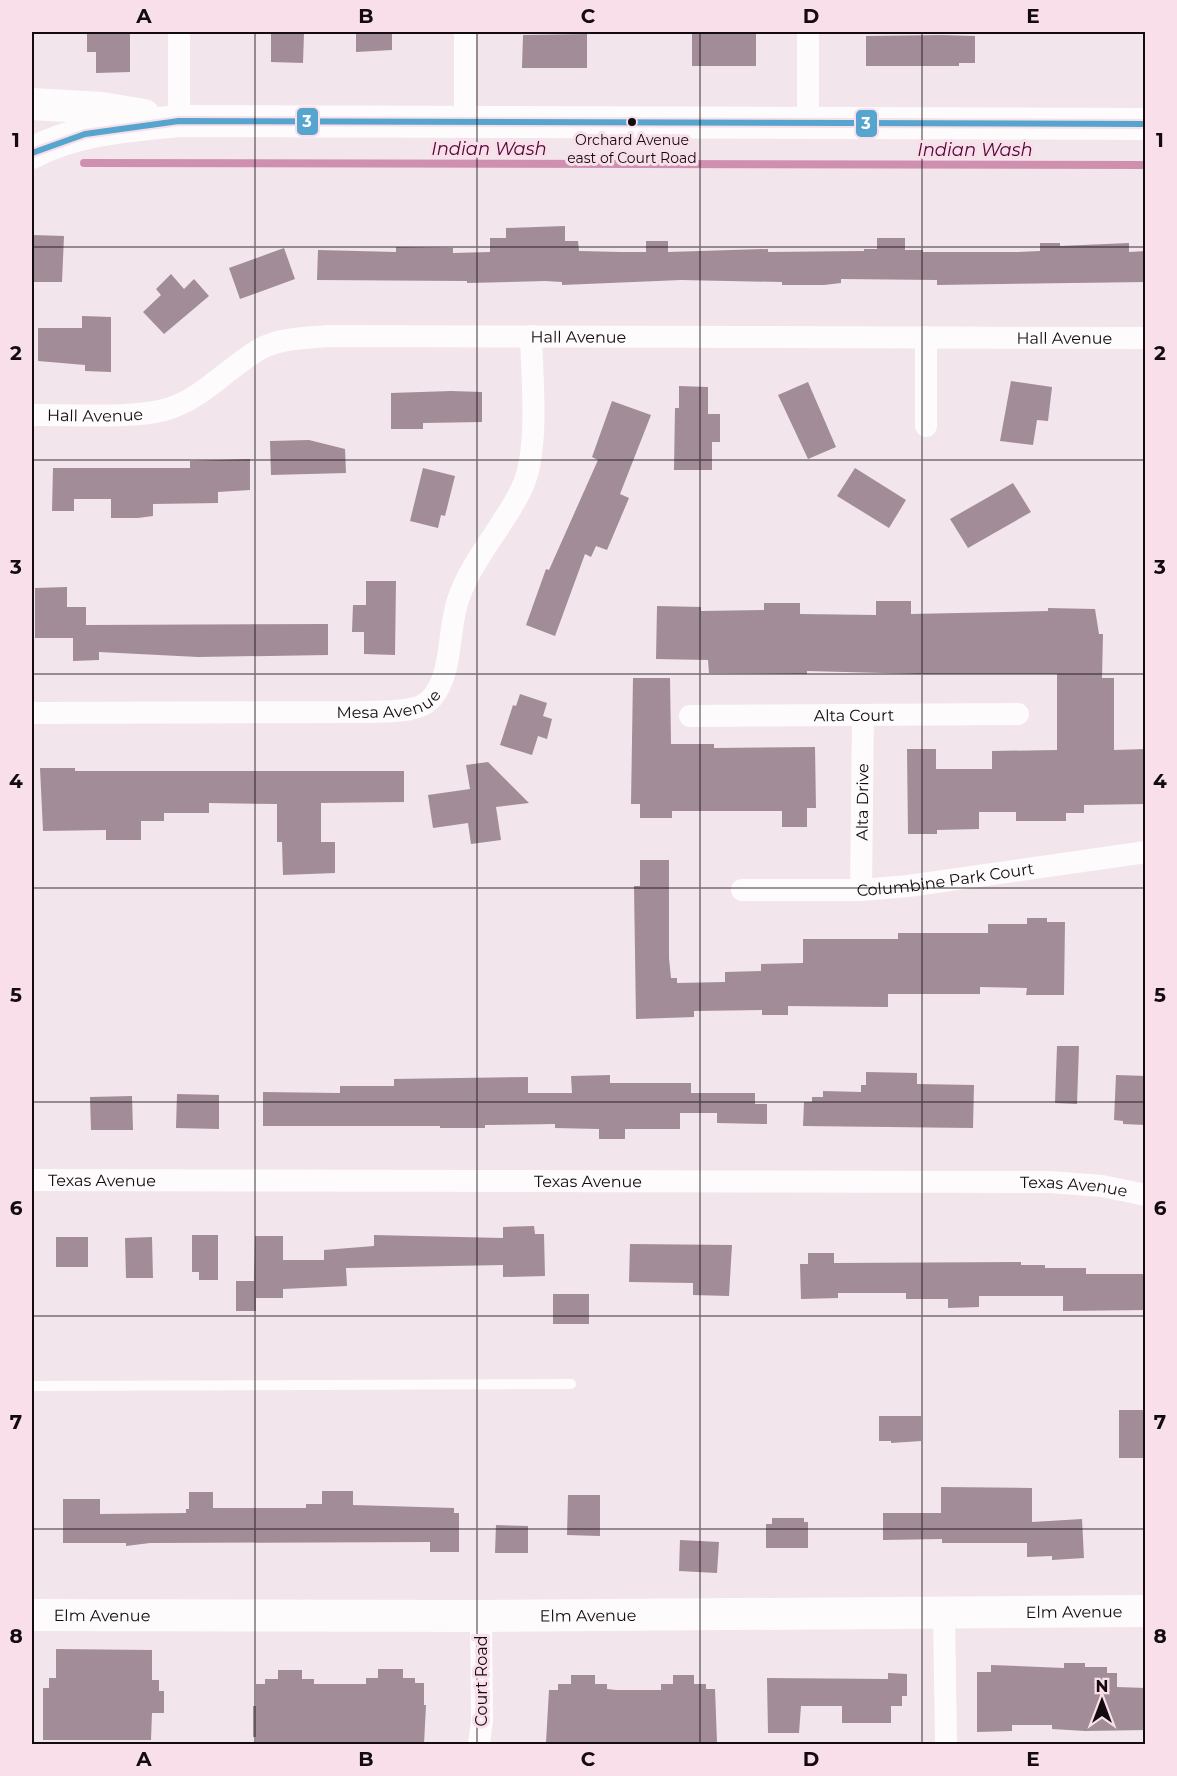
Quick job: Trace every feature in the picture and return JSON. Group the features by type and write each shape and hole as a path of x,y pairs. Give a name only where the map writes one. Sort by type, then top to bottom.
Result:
{"main road":[{"path":"32,104 106,109 179,121"},
{"path":"32,119 106,109"},
{"path":"32,153 75,136 123,127 179,121 1146,124"},
{"name":"Elm Avenue","path":"32,1615 481,1616 1146,1611"}],"street":[{"path":"179,32 179,121"},
{"path":"465,32 465,122"},
{"path":"808,32 808,123"},
{"name":"Hall Avenue","path":"32,415 127,414 164,410 198,395 261,348 289,340 327,336 1146,338"},
{"name":"Mesa Avenue","path":"32,713 366,712 413,708 430,700 441,682 448,657 451,626 459,597 476,563 522,489 533,430 531,336"},
{"path":"927,337 927,426"},
{"name":"Alta Drive","path":"861,890 863,714"},
{"name":"Alta Court","path":"690,716 1018,714"},
{"name":"Columbine Park Court","path":"742,890 861,890 908,886 1146,852"},
{"name":"Texas Avenue","path":"32,1180 1050,1182 1102,1186 1146,1195"},
{"path":"944,1612 946,1744"},
{"name":"Court Road","path":"479,1744 482,1721 481,1616"}],"lane":[{"path":"32,1386 571,1384"}],"building":[{"path":"87,32 130,32 130,72 96,73 96,52 87,52"},
{"path":"356,32 392,32 392,50 356,52"},
{"path":"271,33 304,33 303,63 271,62"},
{"path":"587,34 587,68 522,68 523,35"},
{"path":"692,34 756,34 756,66 692,66"},
{"path":"866,36 975,36 975,63 959,63 959,66 866,66"},
{"path":"565,226 565,241 578,241 579,251 646,252 646,241 668,241 668,252 768,249 768,252 864,251 864,249 877,249 877,238 905,238 905,250 923,250 923,252 1018,252 1040,251 1040,243 1060,243 1060,246 1129,243 1129,252 1146,251 1146,282 937,285 937,280 841,279 841,283 824,285 681,280 562,285 562,282 545,281 467,283 467,281 317,280 318,250 396,252 396,247 453,248 453,253 490,252 490,238 506,238 506,228"},
{"path":"32,235 64,236 62,282 32,282"},
{"path":"284,248 295,279 240,299 229,268"},
{"path":"171,274 184,289 194,279 209,296 164,334 143,312 161,295 156,289"},
{"path":"82,316 111,317 111,372 85,371 85,365 38,361 38,328 82,328"},
{"path":"1011,381 1052,387 1048,421 1037,420 1033,445 1000,441"},
{"path":"808,382 836,447 808,459 778,395"},
{"path":"679,386 708,387 708,414 720,414 720,442 712,442 712,470 674,470 675,408 679,408"},
{"path":"482,392 482,422 423,423 423,429 391,429 391,393"},
{"path":"612,401 651,415 620,494 629,498 607,550 596,546 591,557 585,554 555,636 526,625 546,569 549,570 598,460 592,457"},
{"path":"309,440 345,449 346,473 271,475 270,441"},
{"path":"250,459 250,490 218,492 218,503 153,504 153,516 138,518 111,518 111,499 74,499 74,511 52,511 53,468 190,468 190,461"},
{"path":"423,468 455,476 445,516 441,515 438,528 410,521"},
{"path":"855,468 906,500 889,528 837,496"},
{"path":"1013,483 1031,512 968,548 950,519"},
{"path":"366,581 396,581 395,655 364,654 364,632 352,632 353,605 366,605"},
{"path":"67,587 67,607 86,607 86,625 328,624 328,655 198,657 99,652 99,660 73,661 73,638 35,638 35,588"},
{"path":"876,601 911,601 911,614 1048,611 1048,608 1095,609 1099,634 1103,634 1102,678 1114,678 1114,750 1146,749 1146,804 1084,805 1084,813 1066,813 1066,821 1016,821 1016,812 979,812 979,829 937,830 937,834 908,834 907,749 936,749 936,769 992,769 992,751 1057,750 1057,674 807,671 807,674 709,673 708,660 656,659 657,606 701,607 701,611 764,610 764,603 800,603 800,614 876,615"},
{"path":"633,678 670,678 671,744 714,744 714,748 815,747 816,808 807,808 807,827 782,827 782,811 672,811 672,818 640,818 640,804 631,804"},
{"path":"520,694 547,703 543,716 552,719 547,739 538,736 532,755 500,745 513,705 516,706"},
{"path":"488,762 529,803 496,807 501,840 471,844 468,823 433,828 428,795 470,789 466,765"},
{"path":"40,768 75,768 75,771 404,771 404,802 321,803 321,842 335,842 335,873 283,875 282,842 277,842 277,804 209,803 209,813 164,813 164,821 141,821 141,840 106,840 106,830 43,831"},
{"path":"640,860 669,860 669,958 671,978 677,978 677,983 725,982 725,972 761,971 761,964 803,963 803,939 898,939 898,933 988,933 988,924 1027,924 1027,918 1047,918 1047,922 1065,922 1064,995 1026,995 1027,988 980,987 980,994 888,994 888,1007 788,1006 788,1015 762,1015 762,1010 694,1011 694,1017 636,1019 634,886 640,886"},
{"path":"1057,1046 1079,1046 1077,1104 1055,1103"},
{"path":"866,1072 917,1073 917,1084 974,1085 973,1128 803,1126 804,1102 812,1102 812,1097 823,1097 823,1091 861,1092 861,1085 866,1085"},
{"path":"610,1075 610,1083 691,1083 691,1093 755,1093 755,1104 767,1104 767,1124 717,1123 717,1113 680,1113 680,1129 625,1129 625,1139 599,1139 599,1129 555,1128 555,1124 485,1125 485,1128 263,1126 263,1092 340,1093 340,1086 394,1086 394,1079 528,1077 528,1093 572,1093 571,1076"},
{"path":"1116,1075 1146,1076 1146,1125 1123,1124 1123,1121 1114,1120"},
{"path":"177,1094 219,1095 219,1129 176,1128"},
{"path":"132,1096 133,1130 91,1130 90,1097"},
{"path":"534,1226 535,1234 544,1234 545,1276 503,1277 503,1265 346,1268 347,1286 283,1289 283,1298 256,1298 256,1311 236,1311 236,1281 254,1281 255,1236 283,1236 283,1260 324,1260 324,1250 374,1246 374,1235 503,1238 503,1227"},
{"path":"192,1235 218,1235 218,1280 199,1280 199,1272 192,1272"},
{"path":"56,1237 88,1237 88,1267 56,1267"},
{"path":"152,1237 153,1278 126,1278 125,1238"},
{"path":"630,1244 732,1245 729,1296 693,1295 693,1283 629,1282"},
{"path":"808,1253 834,1253 834,1263 1021,1262 1021,1265 1045,1265 1045,1268 1086,1268 1086,1274 1146,1274 1146,1310 1063,1311 1063,1296 979,1296 979,1307 948,1308 948,1299 906,1299 906,1293 838,1293 838,1298 801,1299 800,1264 808,1264"},
{"path":"553,1294 589,1294 589,1324 553,1324"},
{"path":"1119,1410 1146,1410 1146,1458 1119,1458"},
{"path":"879,1416 921,1416 921,1441 891,1443 891,1441 879,1441"},
{"path":"941,1487 1032,1488 1032,1522 1082,1519 1084,1558 1052,1560 1052,1556 1027,1557 1027,1543 942,1543 942,1539 883,1540 883,1513 941,1513"},
{"path":"322,1491 353,1491 353,1505 454,1508 454,1513 459,1513 459,1552 430,1552 430,1542 150,1543 126,1546 126,1543 63,1543 63,1499 100,1499 100,1514 186,1513 186,1509 189,1509 189,1492 213,1492 213,1508 306,1508 306,1504 322,1504"},
{"path":"568,1495 600,1495 600,1536 567,1535"},
{"path":"772,1518 804,1518 804,1522 808,1522 808,1548 766,1548 766,1524 772,1524"},
{"path":"496,1525 528,1526 528,1553 495,1553"},
{"path":"680,1540 719,1542 717,1573 679,1571"},
{"path":"56,1649 152,1650 152,1680 159,1680 159,1691 164,1691 164,1713 152,1713 151,1740 43,1740 43,1688 49,1688 49,1678 56,1678"},
{"path":"1064,1663 1085,1663 1085,1667 1107,1667 1107,1673 1117,1673 1117,1687 1146,1688 1146,1730 1085,1731 1052,1729 1052,1725 1012,1725 1012,1731 977,1732 977,1672 991,1672 991,1665 1064,1668"},
{"path":"378,1669 403,1669 403,1678 415,1678 415,1683 424,1683 424,1705 426,1705 424,1744 256,1744 256,1737 253,1737 253,1706 256,1706 256,1684 265,1684 265,1679 278,1679 278,1670 302,1670 302,1679 314,1679 314,1684 366,1684 366,1678 378,1678"},
{"path":"888,1673 907,1674 907,1696 902,1696 902,1706 891,1706 891,1723 842,1723 842,1706 801,1706 799,1733 768,1733 767,1678 888,1679"},
{"path":"571,1675 595,1675 595,1684 607,1684 607,1689 661,1690 661,1684 673,1684 673,1675 694,1675 694,1684 706,1684 706,1689 715,1689 717,1742 716,1744 546,1743 549,1690 558,1690 558,1684 571,1684"}],"waterway":[{"name":"Indian Wash","path":"84,163 1146,165"}],"transit line":[{"name":"3","path":"32,153 85,134 179,121 1146,124"}],"place":[{"name":"Orchard Avenue east of Court Road","path":"632,122"}]}
